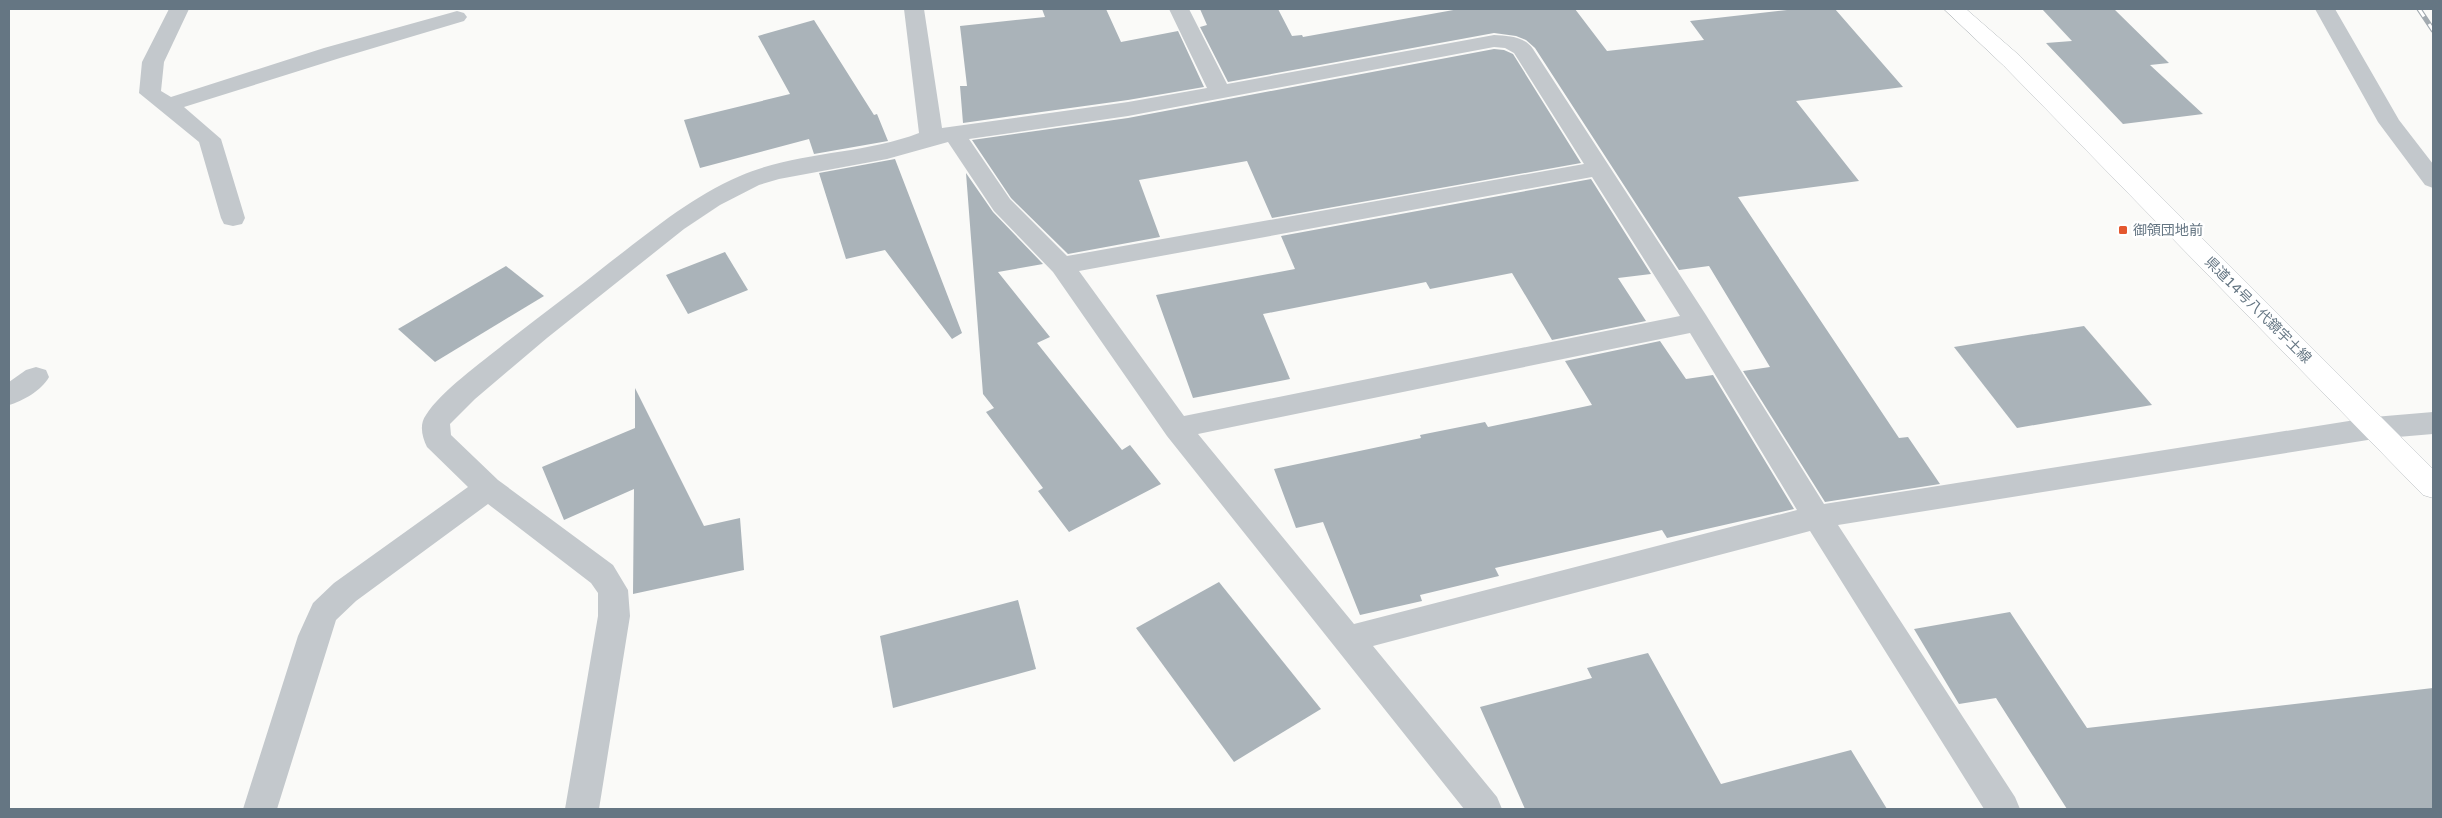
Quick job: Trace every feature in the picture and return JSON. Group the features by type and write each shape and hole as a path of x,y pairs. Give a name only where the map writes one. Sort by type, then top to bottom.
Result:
{"main road":[{"name":"県道14号八代鏡宇土線","path":"1954,9 2012,61 2433,487"}],"street":[{"path":"179,9 153,62 150,93 210,139 233,218"},
{"path":"914,9 930,115 942,135 1002,205 1062,266 1177,428 1485,809"},
{"path":"1179,9 1220,92"},
{"path":"2325,9 2389,122 2433,180"},
{"path":"168,105 332,53 457,17"},
{"path":"582,809 614,616 613,590 602,574 488,488 437,439 436,421 451,403 532,336 690,215 730,188 753,179 805,165 897,149 942,135 1128,109 1494,41 1510,42 1522,49 1597,170 1697,322 1817,517 2004,809"},
{"path":"1062,266 1597,170"},
{"path":"1177,428 1697,322"},
{"path":"9,395 36,377"},
{"path":"1348,639 1817,517 2374,428 2433,423"},
{"path":"260,809 314,636 324,612 345,592 488,488"}],"building":[{"path":"1042,9 1106,9 1121,42 1178,31 1204,87 1128,100 963,123 960,86 967,86 960,26 1045,17"},
{"path":"1200,9 1278,9 1292,36 1302,35 1303,37 1459,9 1575,9 1607,51 1704,40 1690,21 1796,9 1835,9 1903,87 1796,101 1859,181 1738,197 1899,438 1908,437 1940,484 1825,502 1743,371 1770,367 1709,266 1679,270 1535,48 1526,40 1516,36 1494,33 1228,82 1200,27 1207,25"},
{"path":"2042,9 2114,9 2169,63 2150,65 2203,114 2123,124 2046,43 2072,41"},
{"path":"814,20 874,115 877,114 888,141 814,154 809,139 700,168 684,120 790,94 758,36"},
{"path":"1494,49 1504,50 1513,54 1581,163 1272,218 1247,161 1139,180 1160,237 1068,254 1011,198 972,140 1128,118"},
{"path":"895,159 962,333 952,339 885,250 846,259 819,173"},
{"path":"966,173 993,212 1043,264 998,272 1050,337 1037,343 1122,450 1130,445 1161,484 1069,532 1038,491 1043,488 986,412 994,408 983,394"},
{"path":"1591,179 1651,274 1618,278 1646,321 1552,340 1512,273 1430,289 1426,282 1263,314 1290,379 1193,398 1156,295 1295,269 1281,236"},
{"path":"725,252 748,290 688,314 666,275"},
{"path":"506,266 544,296 435,362 398,329"},
{"path":"2084,326 2152,405 2017,428 1954,347"},
{"path":"1660,341 1686,379 1713,375 1794,509 1667,538 1662,530 1495,568 1499,576 1420,595 1422,601 1360,615 1323,522 1296,528 1274,469 1421,438 1420,435 1485,422 1488,427 1592,405 1565,361"},
{"path":"635,388 704,526 740,518 744,570 633,594 634,489 564,520 542,467 635,428"},
{"path":"1219,582 1321,709 1234,762 1136,628"},
{"path":"1018,600 1036,669 893,708 880,636"},
{"path":"2010,612 2087,728 2433,688 2433,809 2067,809 1996,698 1959,704 1914,629"},
{"path":"1648,653 1721,784 1851,750 1887,809 1525,809 1480,707 1592,678 1587,668"}],"railway":[{"path":"2419,9 2433,30"}],"place":[{"name":"御領団地前","path":"2123,230"}]}
